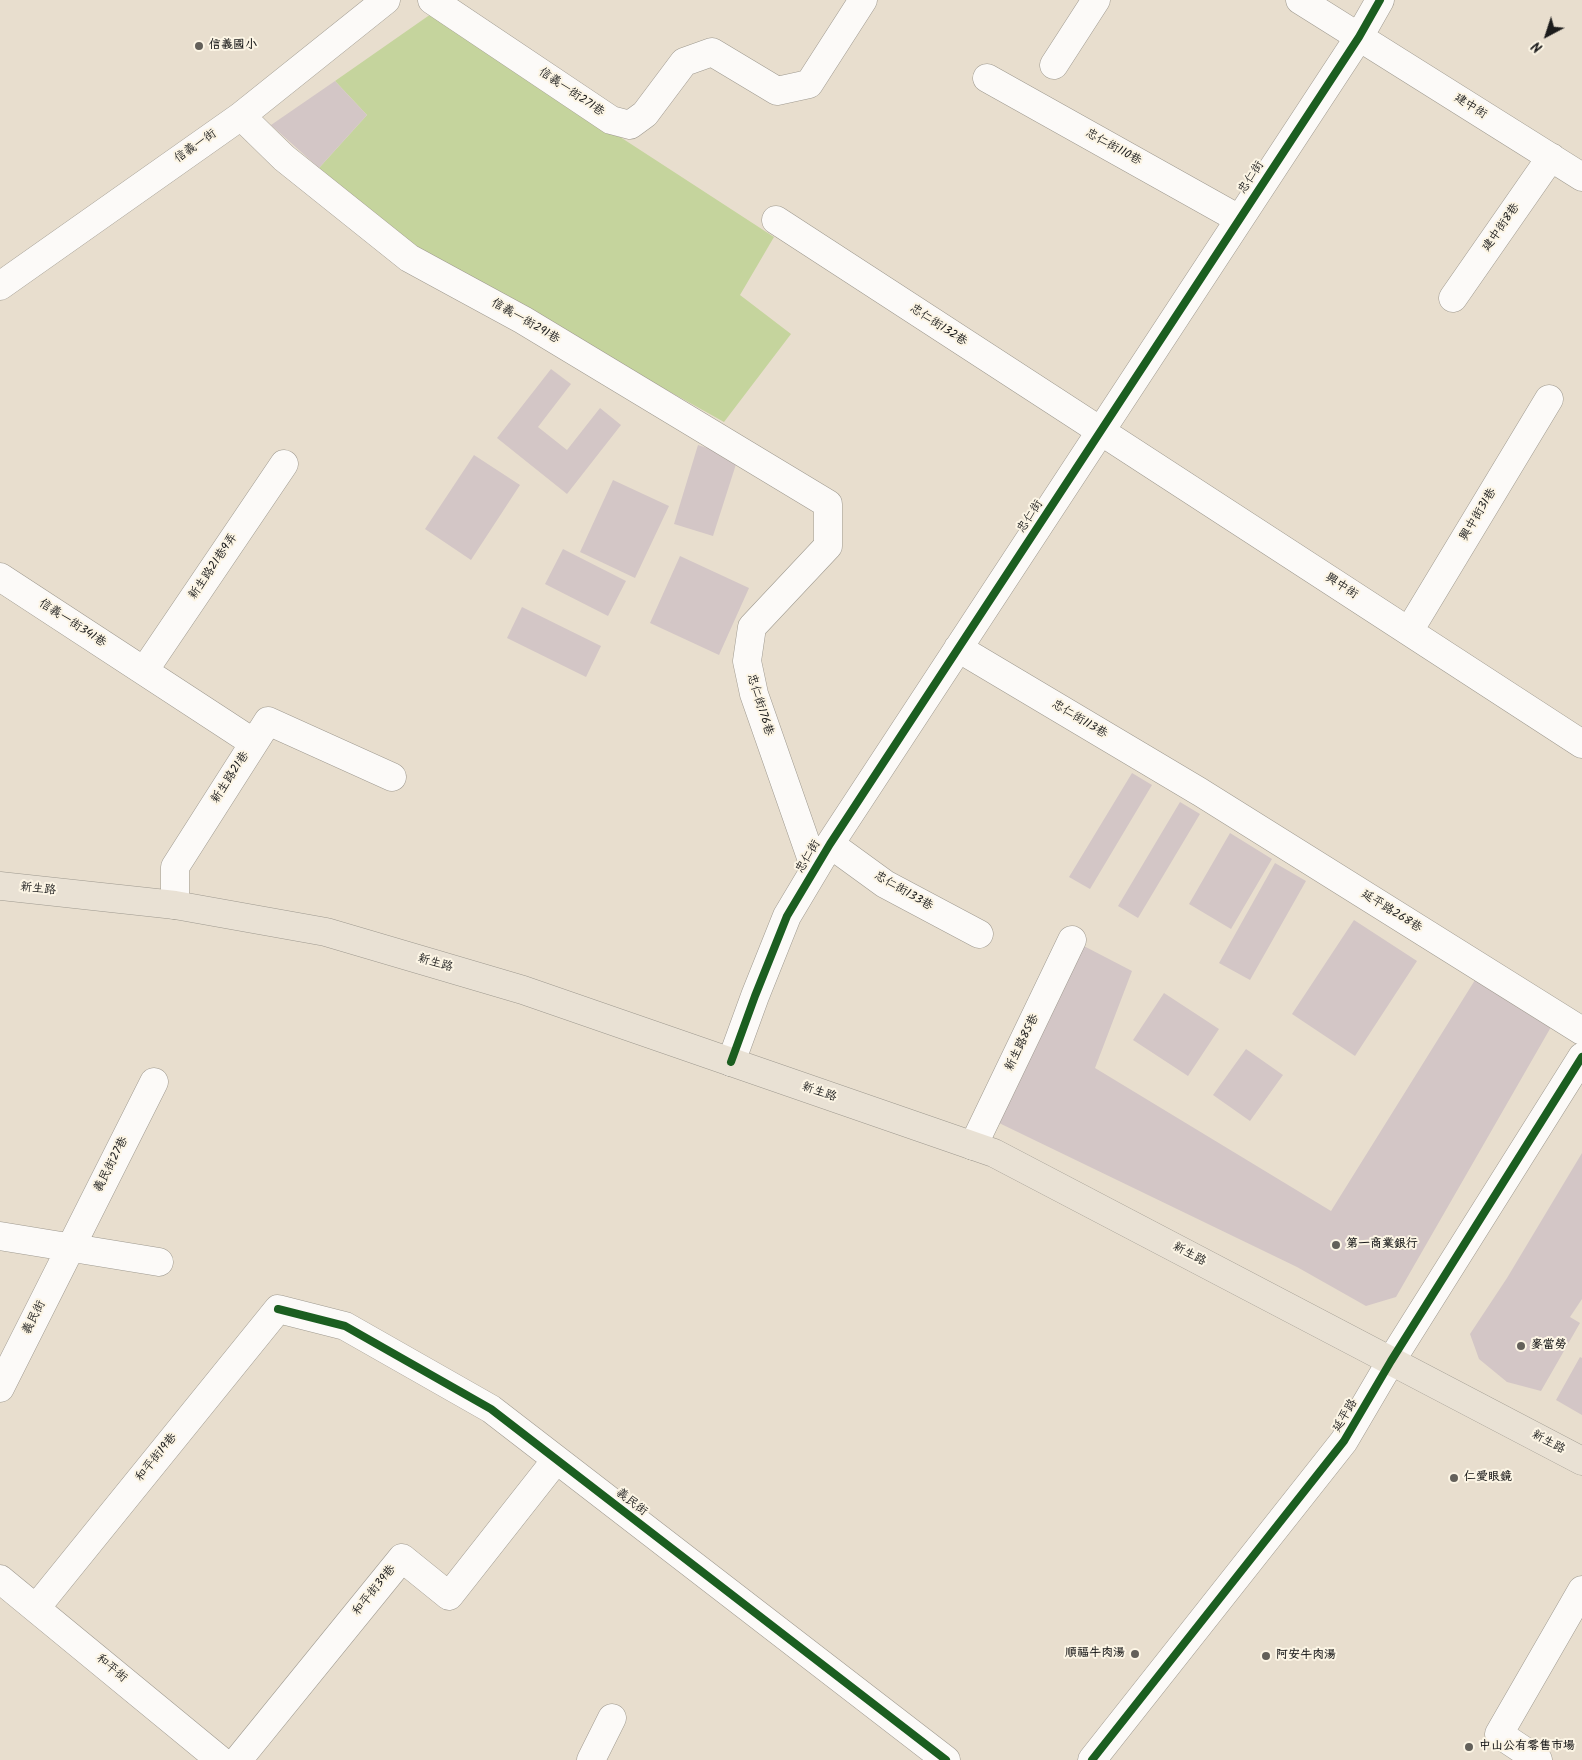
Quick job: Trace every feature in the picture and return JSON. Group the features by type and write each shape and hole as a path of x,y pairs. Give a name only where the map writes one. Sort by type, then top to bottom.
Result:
{"main road":[{"name":"新生路","path":"0,886 174,905 326,932 523,990 994,1153 1582,1461"}],"street":[{"name":"信義一街","path":"0,286 241,116 386,0"},
{"name":"信義一街271巷","path":"432,0 611,120 630,125 645,114 684,62 712,52 777,91 809,84 863,0"},
{"path":"1054,66 1096,0"},
{"name":"建中街","path":"1300,0 1582,177"},
{"name":"忠仁街","path":"731,1062 755,996 788,916 830,844 1359,37 1380,0"},
{"name":"忠仁街110巷","path":"987,78 1239,219"},
{"name":"信義一街291巷","path":"241,116 284,158 409,258 523,320 828,504"},
{"name":"建中街8巷","path":"1453,298 1551,158"},
{"name":"忠仁街132巷","path":"776,220 1100,431"},
{"name":"興中街31巷","path":"1409,632 1549,399"},
{"name":"興中街","path":"1100,431 1582,744"},
{"name":"新生路21巷9弄","path":"144,671 284,464"},
{"name":"忠仁街176巷","path":"815,869 754,694 747,661 752,626 828,546 828,504"},
{"name":"信義一街341巷","path":"0,577 144,671"},
{"name":"忠仁街113巷","path":"958,648 1200,792"},
{"name":"新生路21巷","path":"144,671 254,742 175,867 174,905"},
{"path":"254,742 268,721 392,777"},
{"name":"延平路268巷","path":"1200,792 1582,1031"},
{"name":"忠仁街133巷","path":"830,844 885,884 979,934"},
{"name":"新生路85巷","path":"973,1146 1072,940"},
{"name":"延平路","path":"1092,1760 1344,1442 1391,1361 1582,1058"},
{"name":"義民街27巷","path":"70,1248 154,1082"},
{"path":"0,1236 159,1262"},
{"name":"義民街","path":"0,1388 70,1248"},
{"name":"義民街","path":"278,1309 345,1326 491,1409 946,1760"},
{"name":"和平街19巷","path":"36,1608 278,1309"},
{"name":"和平街39巷","path":"238,1760 402,1558 449,1596 556,1460"},
{"name":"和平街","path":"0,1579 220,1760"},
{"path":"1538,1760 1499,1734 1582,1590"},
{"path":"592,1760 612,1718"}],"green space":[{"path":"431,14 774,237 740,295 791,334 724,422 414,249 319,168 367,115 335,81"}],"building":[{"path":"335,81 367,115 319,168 271,125"},
{"path":"551,369 571,384 538,427 567,450 600,408 621,425 567,494 497,438"},
{"path":"698,445 738,458 713,536 674,524"},
{"path":"474,455 520,485 471,560 425,529"},
{"path":"613,480 669,506 635,578 580,552"},
{"path":"563,549 626,581 608,616 545,584"},
{"path":"680,556 749,588 719,655 650,623"},
{"path":"522,607 601,646 586,677 507,638"},
{"path":"1132,773 1152,785 1090,889 1069,877"},
{"path":"1180,802 1200,814 1138,918 1118,906"},
{"path":"1230,833 1272,859 1231,929 1189,904"},
{"path":"1275,863 1306,881 1250,980 1219,963"},
{"path":"1354,920 1417,961 1355,1056 1292,1014"},
{"path":"1078,943 1132,971 1095,1068 1331,1211 1475,980 1551,1027 1396,1297 1366,1306 1297,1267 997,1122"},
{"path":"1164,993 1219,1029 1188,1076 1133,1040"},
{"path":"1246,1049 1283,1075 1250,1121 1213,1095"},
{"path":"1582,1153 1582,1299 1570,1317 1580,1323 1541,1391 1507,1382 1479,1359 1470,1334 1507,1278"},
{"path":"1580,1357 1582,1358 1582,1415 1556,1400"}],"cycle path":[{"path":"731,1062 787,916 830,844 1359,37 1380,0"},
{"path":"1092,1760 1344,1441 1391,1361 1582,1057"},
{"path":"278,1309 345,1326 491,1409 946,1760"}],"place":[{"name":"信義國小","path":"199,46"},
{"name":"第一商業銀行","path":"1336,1245"},
{"name":"麥當勞","path":"1521,1346"},
{"name":"仁愛眼鏡","path":"1454,1478"},
{"name":"順福牛肉湯","path":"1135,1654"},
{"name":"阿安牛肉湯","path":"1266,1656"},
{"name":"中山公有零售市場","path":"1469,1747"}]}
